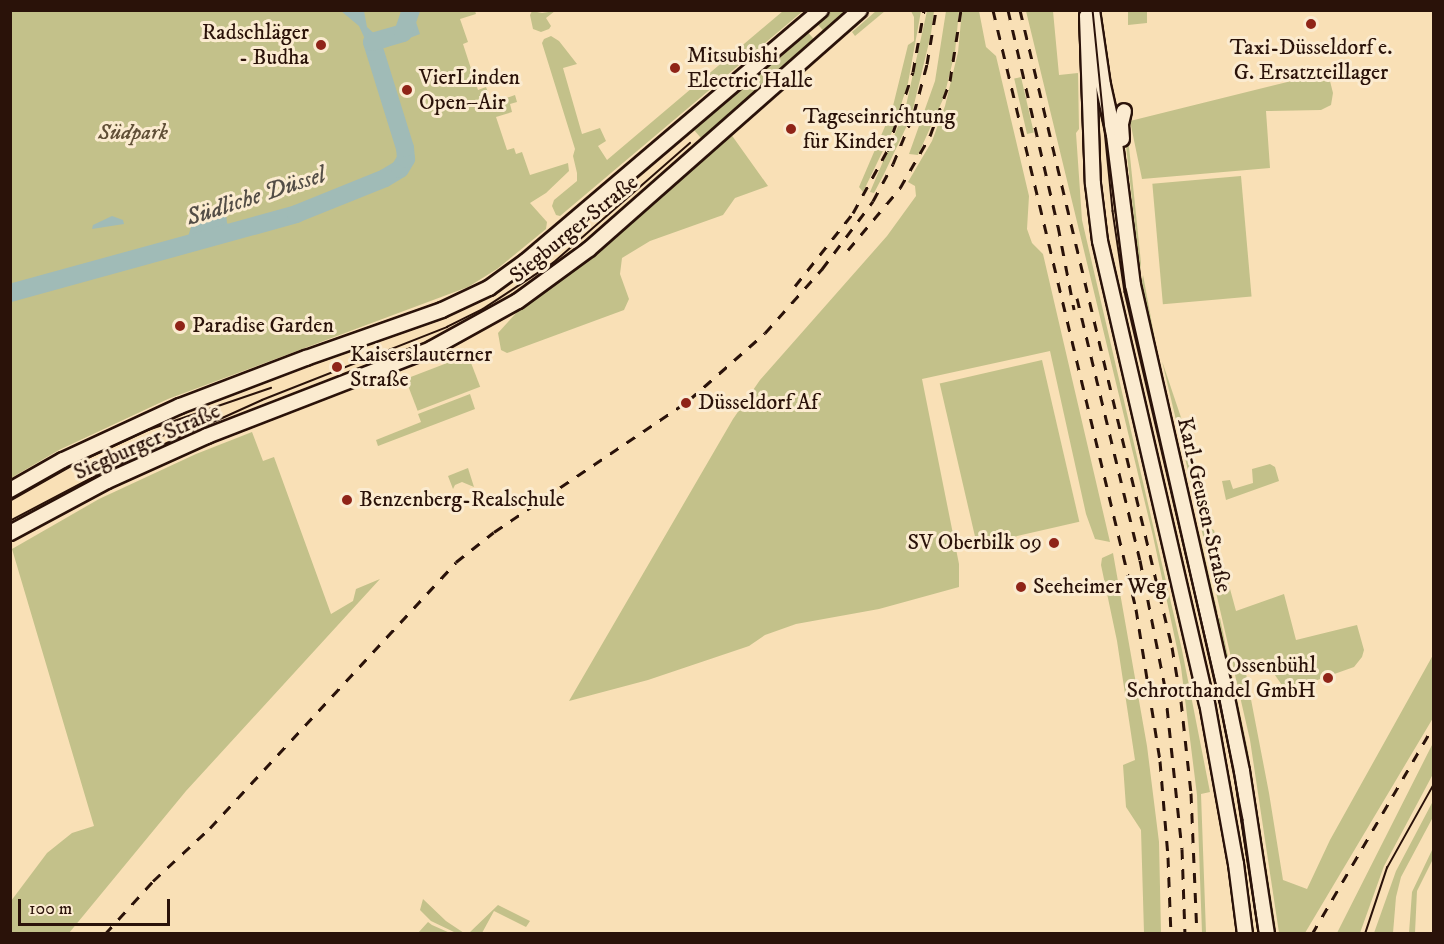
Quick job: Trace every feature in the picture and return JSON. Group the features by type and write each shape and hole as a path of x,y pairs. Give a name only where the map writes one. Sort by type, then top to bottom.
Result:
{"main road":[{"name":"Siegburger Straße","path":"10,490 63,460 180,406 442,310 489,288 526,261 820,10"},
{"name":"Siegburger Straße","path":"10,533 84,492 154,459 431,349 518,301 589,249 860,10"},
{"name":"Karl-Geusen-Straße","path":"1090,10 1114,135 1133,285 1227,698 1242,771 1267,933"},
{"name":"Karl-Geusen-Straße","path":"1090,10 1093,184 1100,241 1207,703 1224,787 1245,933"},
{"path":"1125,111 1121,124 1133,242 1133,285"}],"green space":[{"name":"Südpark","path":"10,11 475,11 476,14 460,19 468,42 463,44 478,90 486,87 492,103 515,95 517,102 510,104 512,112 496,117 507,150 514,148 516,154 522,152 530,175 568,163 569,171 546,193 530,203 547,222 546,229 497,269 468,287 168,399 59,450 11,478"},
{"path":"532,11 542,13 555,11 546,18 551,26 549,29 541,32 533,29 530,15"},
{"path":"783,11 803,11 560,216 556,215 552,206 554,200 577,181 577,173 573,156 575,149 542,43 544,39 551,36 559,41 577,64 563,68 582,134 600,128 606,141 598,146 607,160"},
{"path":"827,11 848,11 844,20 826,34 815,21"},
{"path":"876,11 885,11 855,36 852,32"},
{"path":"911,11 921,11 908,83 893,130 863,192 859,187 892,110 908,45 914,41 914,17"},
{"path":"927,11 934,11 931,34 911,117 874,193 870,192 905,110"},
{"path":"946,11 959,11 955,52 944,97 918,155 909,154 935,81"},
{"path":"962,11 979,11 986,47 996,56 1029,196 1027,229 1032,243 1043,254 1110,542 1095,539 1086,514 1050,351 922,379 959,564 959,587 879,609 796,624 765,635 749,646 648,680 569,701 733,419 760,380 887,236 916,196 915,186 908,182 932,141 945,106 958,52"},
{"path":"1026,11 1053,11 1059,75 1078,73 1079,129 1076,133 1082,220 1182,650 1210,792 1201,794 1206,933 1202,933 1197,795 1181,667 1153,536"},
{"path":"1128,11 1147,11 1147,23 1128,25"},
{"path":"805,29 817,43 704,141 692,127"},
{"path":"1324,73 1330,81 1333,93 1331,105 1321,110 1266,111 1270,168 1142,179 1130,121"},
{"path":"1021,77 1034,133 1027,134 1014,79"},
{"path":"728,130 768,186 735,198 723,215 650,241 622,258 620,274 629,299 624,310 507,353 501,350 498,333 528,300"},
{"path":"1125,137 1128,137 1140,271"},
{"path":"1241,176 1252,297 1163,304 1152,184"},
{"path":"1143,275 1158,356 1155,356 1142,282"},
{"path":"468,355 480,387 418,411 405,379"},
{"path":"1042,360 1079,522 977,545 940,384"},
{"path":"1162,361 1199,471 1207,505 1198,513"},
{"path":"1157,362 1159,362 1187,480 1184,480"},
{"path":"470,394 475,409 378,446 376,440 421,422 418,414"},
{"path":"252,432 263,461 274,457 331,614 353,601 356,589 380,579 186,791 69,933 11,933 11,901 47,853 72,833 94,826 12,549 99,499 196,454"},
{"path":"1270,464 1275,467 1279,481 1226,500 1222,481 1230,480 1233,489 1253,483 1252,469"},
{"path":"468,468 474,487 462,482 455,485 453,489 448,476"},
{"path":"1200,523 1214,530 1236,611 1284,594 1296,640 1357,625 1364,650 1362,657 1354,667 1292,689 1284,688 1263,658 1244,663 1283,880 1307,889 1330,840 1433,655 1433,718 1305,933 1279,933 1250,740"},
{"path":"1197,532 1199,532 1218,613 1216,613"},
{"path":"1113,553 1147,746 1159,842 1161,933 1144,933 1141,830 1126,807 1123,765 1135,760 1117,641 1101,565 1102,558"},
{"path":"1220,618 1248,751 1276,929 1274,930 1248,763 1217,619"},
{"path":"1433,743 1433,774 1384,866 1360,933 1337,933"},
{"path":"1433,801 1433,817 1401,877 1396,897 1393,933 1374,933 1396,871"},
{"path":"1433,848 1433,859 1417,891 1415,933 1409,933 1412,892"},
{"path":"423,899 446,921 464,933 456,933 431,921 420,910"},
{"path":"498,905 530,921 526,927 494,911 482,933 469,933"},
{"path":"428,922 432,925 450,933 418,933"}],"water":[{"path":"341,11 364,11 367,27 379,38 384,38 400,31 405,11 420,11 415,19 420,34 384,48 364,37 359,26"},
{"path":"226,212 227,223 235,231 185,246 193,221"},
{"path":"112,216 123,220 124,224 92,229 93,225"}],"waterway":[{"name":"Südliche Düssel","path":"10,293 296,214 385,178 400,169 406,159 405,148 372,42 403,33 411,10"}],"tram line":[{"path":"1093,10 1113,211 1125,292 1220,700 1243,820 1259,934"},
{"path":"10,521 105,471 262,400 447,327 483,309 553,263 690,143"},
{"path":"10,501 75,464 148,430 271,388"},
{"path":"131,447 176,431"},
{"path":"1365,934 1387,868 1434,784"}],"railway":[{"path":"795,286 853,213 887,151 913,72 924,10"},
{"path":"689,400 765,333 822,269 873,201 893,164 914,113 927,64 936,10"},
{"path":"848,250 900,188 930,136 950,81 961,10"},
{"path":"993,10 1136,609 1160,761 1168,857 1171,934"},
{"path":"1008,10 1058,226 1074,309"},
{"path":"1020,10 1172,647 1181,701 1191,793 1197,934"},
{"path":"1077,298 1140,560 1165,688 1182,849 1185,934"},
{"path":"105,934 153,881 210,828 456,562 494,532 682,405"},
{"path":"1312,934 1434,725"}],"place":[{"name":"Taxi-Düsseldorf e. G. Ersatzteillager","path":"1311,24"},
{"name":"Radschläger - Budha","path":"321,45"},
{"name":"Mitsubishi Electric Halle","path":"675,68"},
{"name":"VierLinden Open–Air","path":"407,90"},
{"name":"Tageseinrichtung für Kinder","path":"791,129"},
{"name":"Paradise Garden","path":"180,326"},
{"name":"Kaiserslauterner Straße","path":"337,367"},
{"name":"Düsseldorf Af","path":"686,403"},
{"name":"Benzenberg-Realschule","path":"347,500"},
{"name":"SV Oberbilk 09","path":"1054,543"},
{"name":"Seeheimer Weg","path":"1021,587"},
{"name":"Ossenbühl Schrotthandel GmbH","path":"1328,678"}]}
